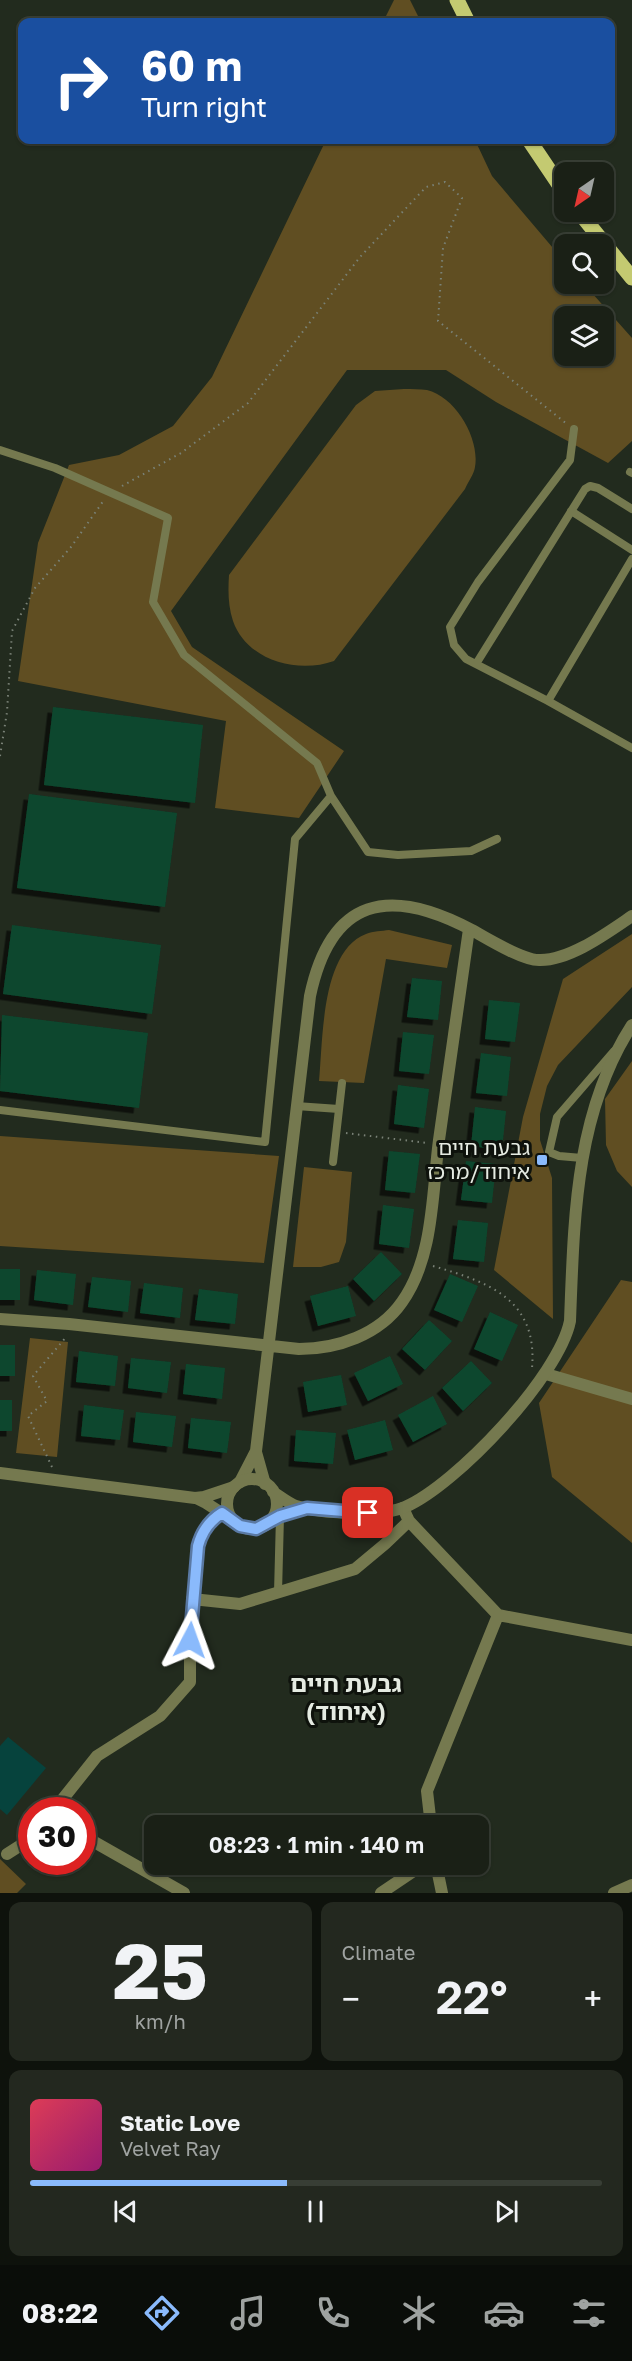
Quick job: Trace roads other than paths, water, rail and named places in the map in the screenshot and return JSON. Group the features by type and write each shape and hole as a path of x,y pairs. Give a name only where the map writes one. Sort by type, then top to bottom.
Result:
{"main road":[{"path":"457,0 466,18"},
{"path":"532,144 554,177"},
{"path":"587,222 632,278"}],"street":[{"path":"234,1521 227,1507 227,1500 256,1450 296,1106 315,974 330,940 341,926 355,915 386,904 403,905 421,909 469,929 497,945 536,961 555,959 603,936 632,916"},
{"path":"0,1318 268,1347 320,1349 341,1345 382,1323 401,1305 412,1287 421,1262 430,1214 469,929"},
{"path":"0,1473 195,1498 254,1480 286,1501 307,1508 368,1513 403,1508 429,1494 455,1474 502,1425 546,1374 567,1336 570,1321 574,1211 582,1158 603,1084 632,1025"},
{"path":"546,1374 632,1400"},
{"path":"256,1450 276,1507 275,1519"},
{"path":"195,1498 248,1529 256,1529 275,1519 307,1508"},
{"path":"403,1508 409,1521 498,1615 632,1640"},
{"path":"66,1797 98,1756 160,1716 190,1682 192,1599 198,1546 206,1527 222,1513"},
{"path":"192,1599 240,1604 355,1569 409,1521"},
{"path":"430,1815 427,1791 498,1615"},
{"path":"96,1843 184,1893"},
{"path":"7,1854 18,1847"},
{"path":"381,1893 408,1875"},
{"path":"438,1875 442,1893"},
{"path":"614,1893 632,1885"}],"lane":[{"path":"574,429 570,460 478,582 450,627 454,645 466,659 548,700 632,748"},
{"path":"0,450 55,468 168,518 153,603 184,655 317,763 331,796 368,852 398,855 471,851 497,839"},
{"path":"476,664 585,489 590,486 598,488 632,509"},
{"path":"571,511 632,550"},
{"path":"548,700 632,560"},
{"path":"0,1110 265,1142 295,839 331,796"},
{"path":"582,1158 559,1156 549,1152 556,1117 622,1042"},
{"path":"333,1162 342,1083"},
{"path":"296,1106 339,1109"},
{"path":"275,1519 278,1593"}],"water":[{"path":"8,1737 46,1768 22,1797 18,1797 18,1802 7,1815 0,1809 0,1746"}],"place":[{"name":"גבעת חיים איחוד/מרכז","path":"542,1160"}],"district":[{"name":"גבעת חיים (איחוד)","path":"346,1698"}]}
